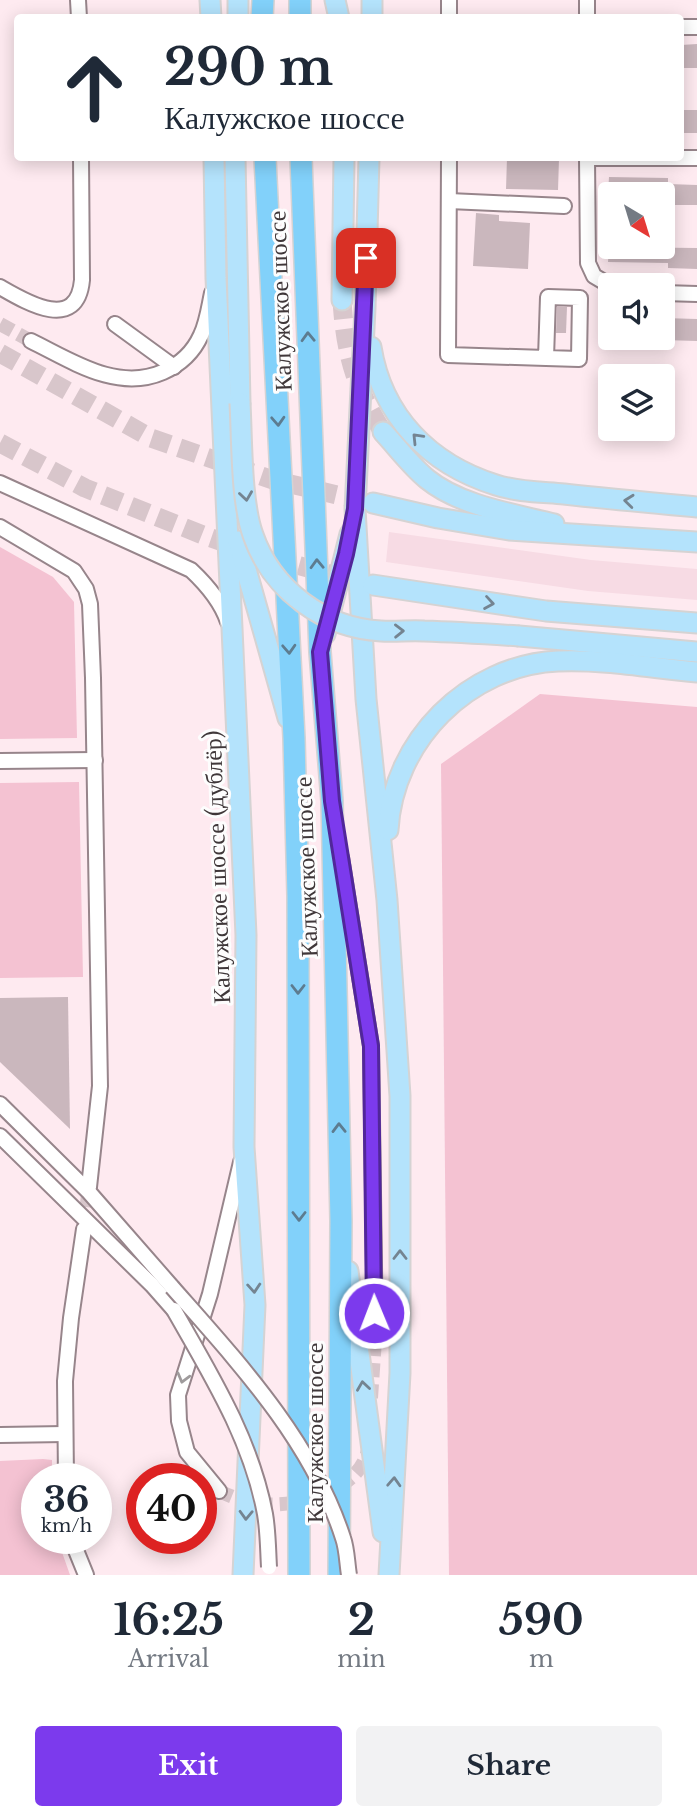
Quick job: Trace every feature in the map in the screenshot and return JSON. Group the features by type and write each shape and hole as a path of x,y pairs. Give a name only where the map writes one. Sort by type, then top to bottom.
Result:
{"highway":[{"name":"Калужское шоссе","path":"265,161 294,738 298,896 299,1575"},
{"name":"Калужское шоссе","path":"301,161 320,652 332,801 341,1221 339,1575"}],"main road":[{"name":"Калужское шоссе (дублёр)","path":"214,161 216,278 246,935 244,1147 255,1305 243,1575"},
{"path":"235,161 240,403 245,491 252,534 270,569 294,596 314,611 346,625 380,631 519,636 697,652"},
{"path":"342,300 344,161"},
{"path":"369,161 365,308 366,699 387,900 400,1096 400,1373 388,1575"},
{"path":"365,308 373,361 388,402 422,444 449,465 498,486 697,507"},
{"path":"383,432 428,480 466,500 489,509 592,534"},
{"path":"228,500 247,578 294,738"},
{"path":"320,652 346,554 364,506"},
{"path":"364,506 509,530 697,542"},
{"path":"373,584 546,611 697,623"},
{"path":"387,900 389,811 394,789 405,762 418,741 434,720 466,692 510,671 558,661 697,672"},
{"path":"341,1221 388,1575"}],"street":[{"path":"0,288 49,311 67,306 79,293 82,280 81,161"},
{"path":"449,161 448,355 546,358 579,359 580,298 548,297 546,358"},
{"path":"587,161 587,263 593,276 598,279"},
{"path":"449,201 564,206"},
{"path":"31,341 113,377 134,380 153,376 174,367 190,354 202,334 216,278"},
{"path":"675,293 697,294"},
{"path":"115,324 174,367"},
{"path":"0,483 191,570 208,586 224,610 233,636"},
{"path":"0,527 67,566 78,576 86,589 91,612 100,1086 89,1187"},
{"path":"0,761 95,760"},
{"path":"332,801 371,1046 375,1340"},
{"path":"0,1104 88,1191 173,1287 272,1407 317,1473 344,1540 349,1575"},
{"path":"0,1136 152,1285 174,1310 230,1410 254,1469 265,1516 269,1571"},
{"path":"219,1490 187,1452 179,1421 178,1395 210,1294 244,1147"},
{"path":"66,1463 65,1381 84,1229"},
{"path":"0,1435 65,1434"},
{"path":"77,1554 86,1575"}],"shaded area":[{"path":"389,532 591,560 697,569 697,600 588,591 386,562"},
{"path":"0,547 53,577 74,602 77,738 0,739"},
{"path":"540,694 697,707 697,1575 449,1575 441,764"},
{"path":"79,782 83,977 0,978 0,783"},
{"path":"52,1460 52,1463 21,1463 21,1554 63,1554 70,1575 0,1575 0,1461"}],"building":[{"path":"697,44 697,68 684,68 684,45"},
{"path":"684,110 697,110 697,133 684,133"},
{"path":"507,161 559,161 558,190 506,189"},
{"path":"609,177 668,178 668,182 609,182"},
{"path":"676,184 697,185 697,205 676,205"},
{"path":"476,213 499,215 499,221 530,223 528,269 473,266"},
{"path":"676,248 697,248 697,269 668,268 668,263 608,262 608,259 676,259"},
{"path":"557,307 567,307 566,333 556,333"},
{"path":"675,318 697,319 697,341 675,340"},
{"path":"68,997 70,1129 0,1062 0,998"}],"tunnel":[{"path":"342,300 353,369 365,400 383,432"},
{"path":"0,324 31,341"},
{"path":"0,353 151,438 273,480 372,503"},
{"path":"0,443 85,488 243,549"},
{"path":"271,558 330,574"},
{"path":"84,1228 89,1187"},
{"path":"371,1398 375,1340"},
{"path":"219,1491 261,1504 294,1503 312,1499 344,1484 365,1459 369,1443"}],"route":[{"path":"366,258 355,509 320,652 332,801 371,1046 374,1313"}]}
